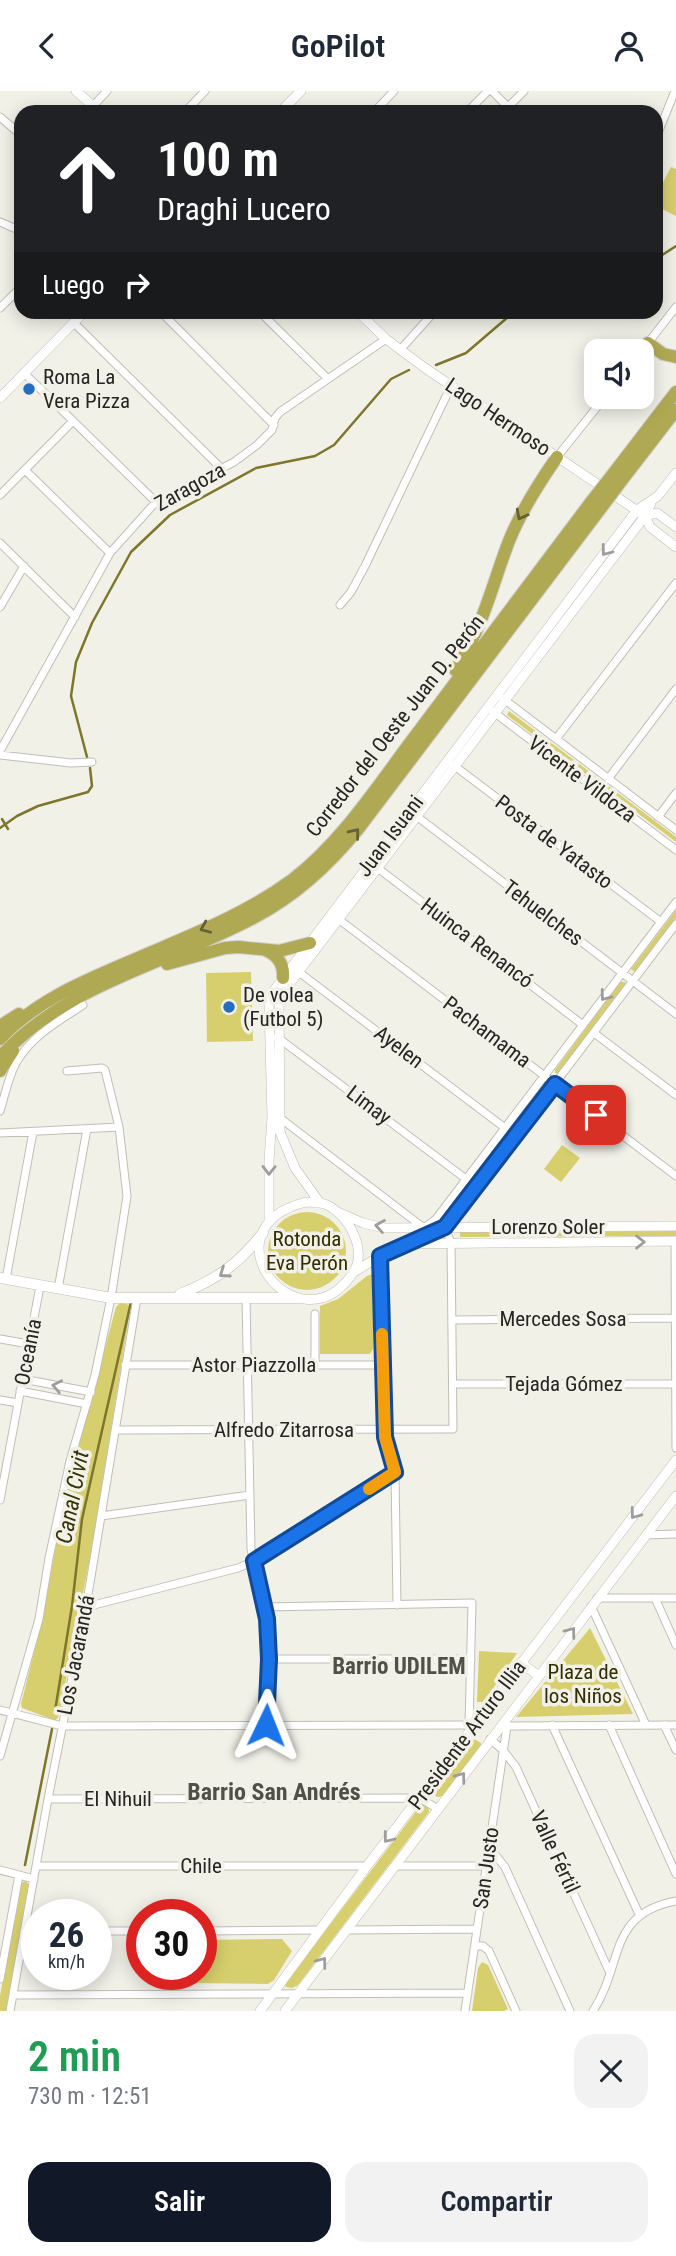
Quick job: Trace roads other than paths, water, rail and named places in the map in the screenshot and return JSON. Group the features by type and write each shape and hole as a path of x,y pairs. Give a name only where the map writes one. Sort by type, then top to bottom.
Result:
{"highway":[{"path":"654,351 676,357"},
{"name":"Corredor del Oeste Juan D. Perón","path":"618,477 676,391"},
{"name":"Corredor del Oeste Juan D. Perón","path":"0,1057 38,1021 108,976 233,917 294,878 341,832 618,477 676,410"},
{"path":"421,727 474,638 516,524 558,457"},
{"name":"Corredor del Oeste Juan D. Perón","path":"108,976 130,973 258,916 329,862 374,809 596,505"},
{"path":"130,973 225,948 279,951 310,943"},
{"path":"262,949 273,953 279,959 283,967 283,978"},
{"path":"0,1026 62,991"},
{"name":"Corredor del Oeste Juan D. Perón","path":"0,1039 21,1020 62,991 80,995"},
{"path":"0,1072 38,1021"}],"main road":[{"path":"173,1297 217,1278 232,1268 263,1233"},
{"path":"3,1279 111,1298 297,1298"}],"street":[{"path":"76,91 92,105"},
{"path":"192,105 205,91"},
{"path":"287,105 300,91"},
{"path":"381,105 394,91"},
{"path":"475,105 490,91 505,105"},
{"path":"663,126 672,111 675,95"},
{"path":"0,117 14,129"},
{"path":"0,308 14,294"},
{"path":"651,339 676,307"},
{"path":"2,392 78,319"},
{"path":"168,319 274,425"},
{"path":"267,319 328,379"},
{"name":"Lago Hermoso","path":"366,319 400,350 641,513 650,527 676,547"},
{"path":"400,350 428,319"},
{"path":"74,323 222,469"},
{"name":"Zaragoza","path":"0,753 110,554 124,535 156,502 222,469 257,445 272,431 275,418 280,412 386,339"},
{"path":"24,373 156,502"},
{"path":"340,605 351,592 366,564 452,386"},
{"path":"558,457 596,409"},
{"path":"0,495 73,421"},
{"path":"25,470 110,554"},
{"name":"Juan Isuani","path":"275,1036 279,1001 310,943 335,916 641,513 676,473"},
{"name":"Lago Hermoso","path":"641,513 657,513 676,527"},
{"path":"0,543 75,617"},
{"path":"0,607 23,566"},
{"path":"556,739 676,583"},
{"path":"608,779 676,688"},
{"name":"Vicente Vildoza","path":"501,698 676,830"},
{"name":"Vicente Vildoza","path":"492,710 676,850"},
{"path":"0,753 71,763 92,762"},
{"name":"Posta de Yatasto","path":"451,763 661,922"},
{"path":"658,817 676,793"},
{"name":"Tehuelches","path":"413,814 676,1014"},
{"name":"Huinca Renancó","path":"374,865 583,1025"},
{"path":"276,1118 424,1229 436,1219 676,902"},
{"name":"Juan Isuani","path":"269,1222 269,1160 276,1118 275,1036 270,997 283,978 295,969 324,937 335,916"},
{"name":"Pachamama","path":"335,916 676,1176"},
{"path":"408,1244 445,1227 674,930"},
{"path":"310,943 324,937"},
{"name":"Ayelen","path":"295,969 505,1128"},
{"path":"0,1111 12,1073 24,1050 80,995"},
{"path":"594,1033 676,1095"},
{"name":"Limay","path":"275,1036 466,1179"},
{"name":"Los Jacarandá","path":"0,1756 39,1619 68,1473 91,1392 111,1298 127,1196 119,1127 105,1070 67,1071"},
{"name":"Juan Isuani","path":"276,1118 288,1156 320,1203"},
{"path":"0,1133 119,1127"},
{"path":"58,1289 87,1129"},
{"path":"3,1279 33,1132"},
{"path":"306,1202 320,1203 338,1212 356,1239 358,1261 355,1272 330,1293 314,1298 297,1298 282,1291 265,1273 260,1258 263,1233 269,1222 279,1212 306,1202"},
{"name":"Lorenzo Soler","path":"338,1212 377,1226 424,1229 676,1226"},
{"path":"445,1227 451,1243 453,1384"},
{"path":"675,1241 676,1448"},
{"name":"Lorenzo Soler","path":"355,1272 380,1256 408,1244 675,1241"},
{"path":"380,1256 385,1429 395,1472 397,1605"},
{"name":"Oceanía","path":"0,1500 40,1286"},
{"name":"Los Jacarandá","path":"30,1899 86,1607 125,1365 132,1298"},
{"path":"246,1298 251,1549 265,1607 269,1659 266,1725"},
{"path":"315,1314 315,1365"},
{"name":"Mercedes Sosa","path":"452,1320 674,1318"},
{"path":"0,1339 29,1344"},
{"name":"Astor Piazzolla","path":"125,1365 383,1365"},
{"path":"23,1379 91,1392"},
{"name":"Tejada Gómez","path":"453,1384 675,1384"},
{"name":"Alfredo Zitarrosa","path":"115,1430 453,1429 453,1384"},
{"path":"20,1391 87,1404"},
{"path":"0,1400 18,1403"},
{"name":"Presidente Arturo Illia","path":"260,2011 472,1725 676,1460"},
{"path":"86,1607 238,1568 254,1561 395,1472"},
{"path":"101,1516 250,1495"},
{"name":"Presidente Arturo Illia","path":"285,2011 676,1496"},
{"path":"646,1535 676,1534"},
{"path":"655,1598 676,1645"},
{"path":"646,1725 594,1602 676,1598"},
{"path":"0,1710 62,1726 472,1725 472,1603 265,1607"},
{"path":"269,1659 471,1659"},
{"path":"521,1664 539,1676"},
{"path":"504,1725 676,1725"},
{"name":"San Justo","path":"466,2011 503,1750 504,1725"},
{"path":"552,1725 639,1915"},
{"path":"609,1725 676,1874"},
{"path":"664,1725 676,1750"},
{"name":"Valle Fértil","path":"490,1739 516,1767 610,1973"},
{"path":"420,1798 438,1809"},
{"name":"El Nihuil","path":"48,1799 420,1798"},
{"path":"489,1847 505,1867 570,2011"},
{"path":"394,1866 486,1865"},
{"name":"Chile","path":"36,1866 367,1866"},
{"path":"0,1870 34,1879"},
{"path":"0,1979 19,1875"},
{"path":"593,2011 604,1991 623,1938 639,1915 651,1908 676,1901"},
{"path":"346,1930 477,1929"},
{"path":"217,1931 319,1930"},
{"path":"475,1946 483,1946 489,1951 516,2011"},
{"name":"Los Jacarandá","path":"10,2011 21,1949"},
{"path":"13,1995 468,1993"}],"waterway":[{"path":"663,254 676,246"},
{"path":"436,365 466,353 506,319"},
{"path":"87,757 71,696 76,662 92,623 131,552 170,515 256,468 315,456 334,445 391,379 409,370"},
{"path":"0,828 38,806 88,792 92,786 90,768"},
{"name":"Canal Civit","path":"2,819 8,829"},
{"name":"Canal Civit","path":"55,1711 72,1606 82,1519 131,1302"},
{"name":"Canal Civit","path":"25,1865 52,1729"}],"place":[{"name":"Roma La Vera Pizza","path":"29,389"},
{"name":"De volea (Futbol 5)","path":"229,1007"}],"district":[{"name":"Barrio UDILEM","path":"399,1666"},
{"name":"Barrio San Andrés","path":"274,1792"}],"park label":[{"name":"Rotonda Eva Perón","path":"307,1251"},
{"name":"Plaza de los Niños","path":"583,1684"}]}
